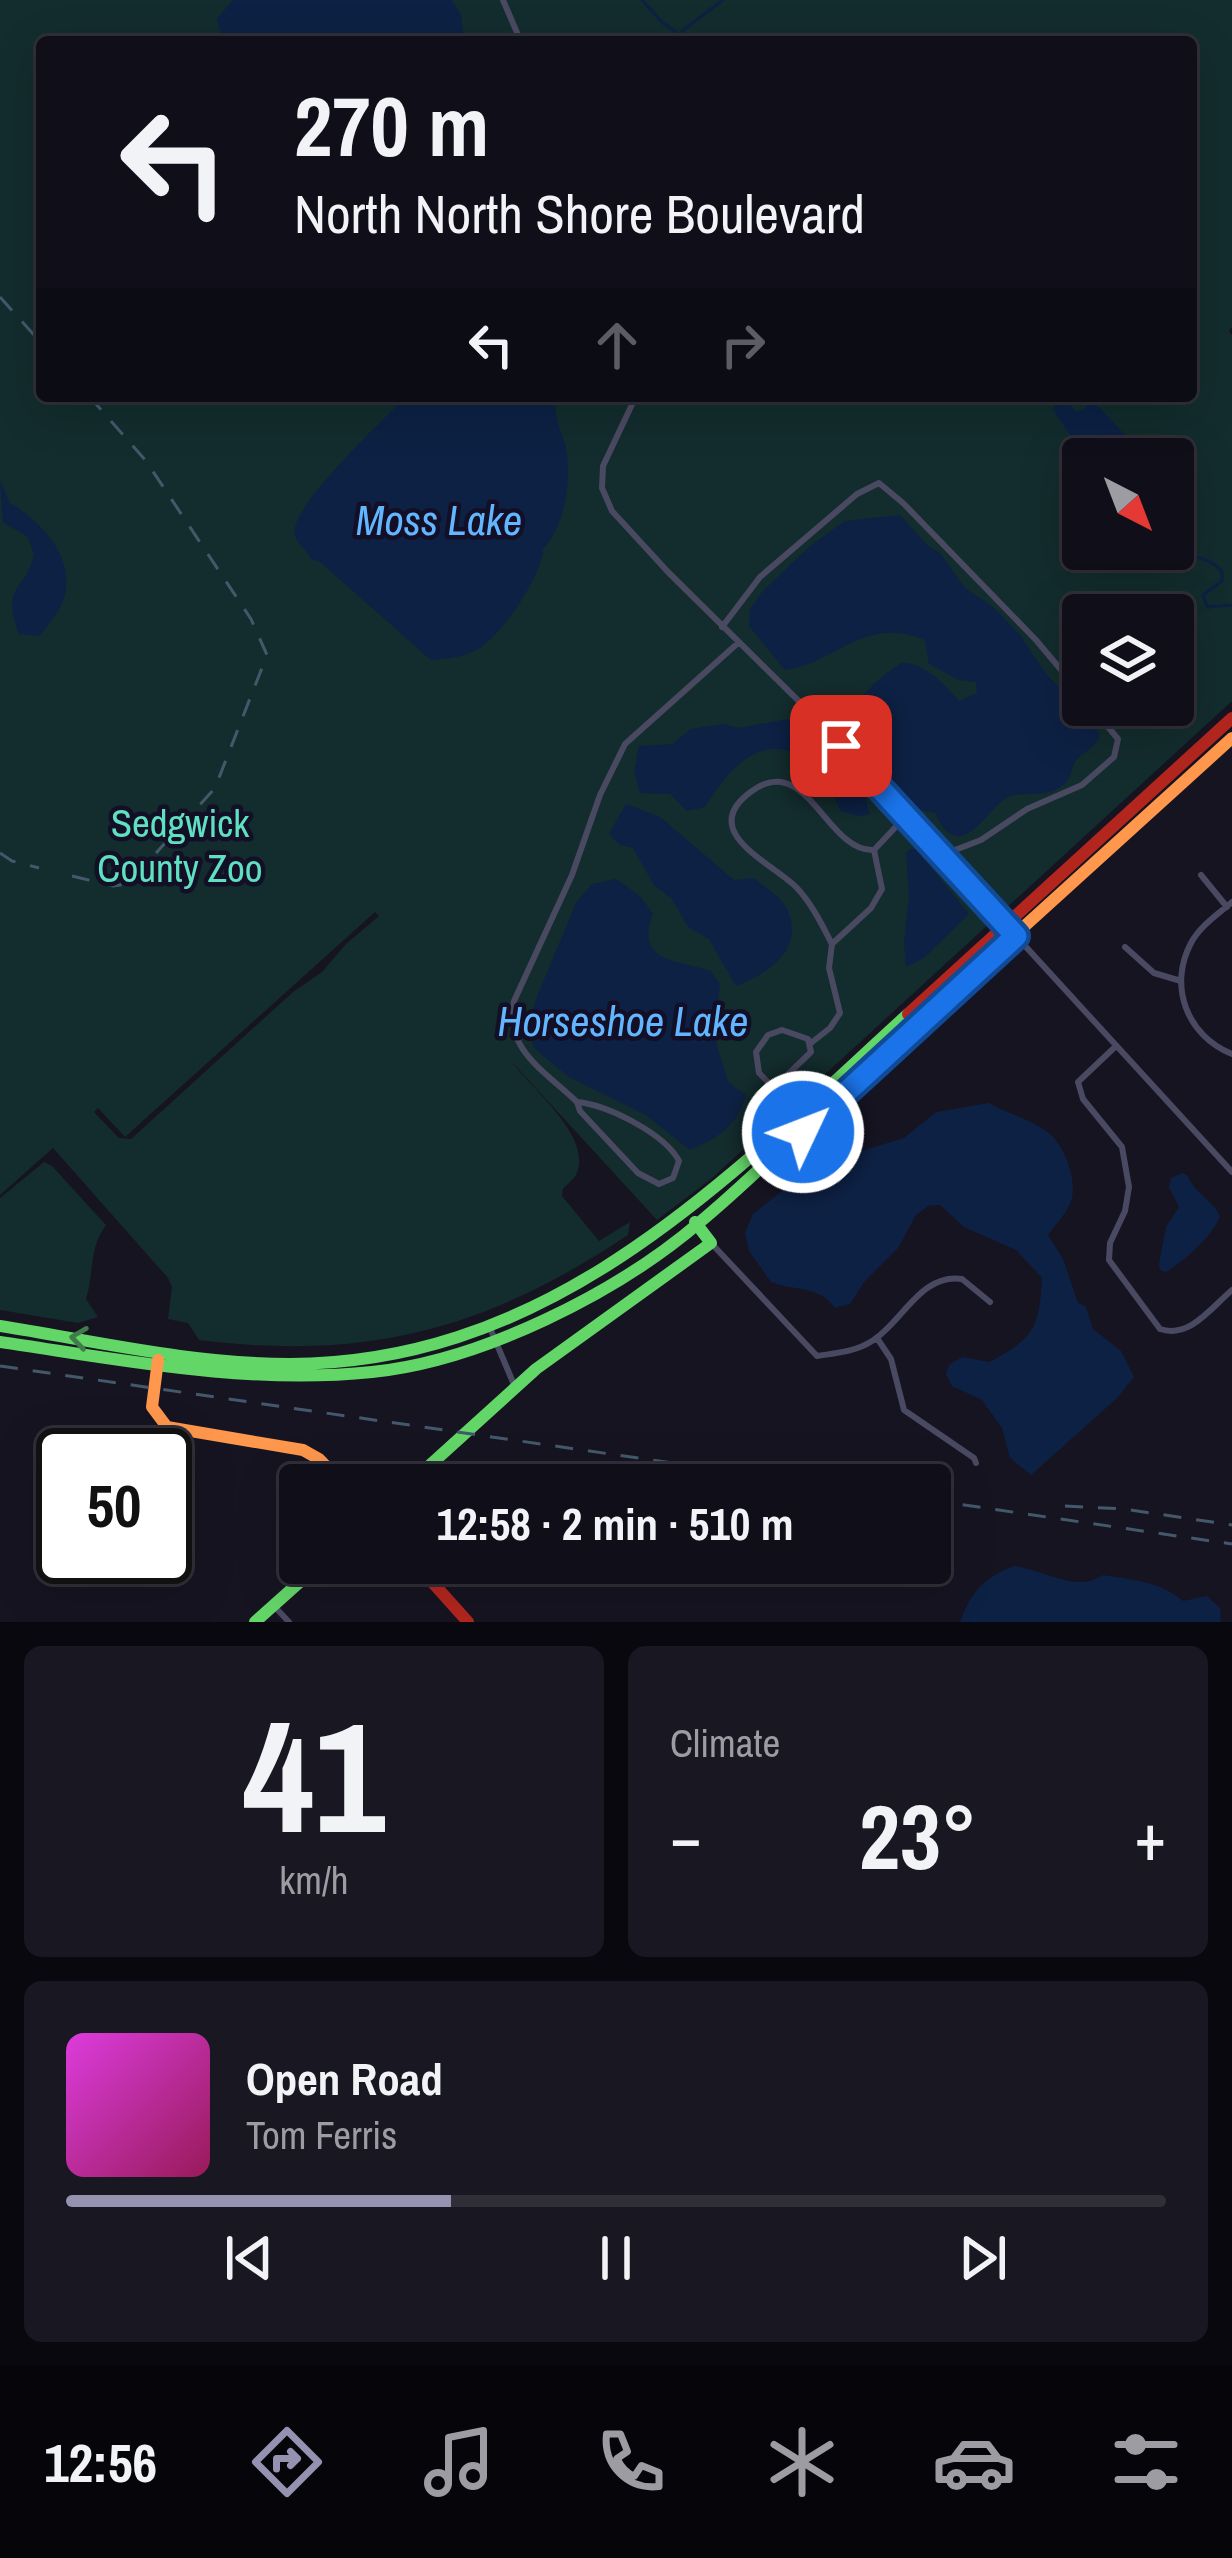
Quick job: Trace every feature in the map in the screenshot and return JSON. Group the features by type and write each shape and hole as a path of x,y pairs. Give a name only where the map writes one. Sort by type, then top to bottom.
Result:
{"main road":[{"path":"0,1342 267,1378 347,1376 418,1365 590,1295 698,1225 1230,728"},
{"path":"0,1327 244,1361 320,1363 493,1335 688,1213 1011,931"},
{"path":"431,1464 515,1387 710,1243 688,1213"},
{"path":"159,1349 154,1412 166,1427 303,1450 324,1464"},
{"path":"255,1622 298,1584"},
{"path":"434,1584 468,1622"}],"street":[{"path":"503,0 518,36"},
{"path":"633,402 602,466 605,498 722,627 822,724 1232,1172"},
{"path":"722,627 760,577 857,494 879,483 903,502 1062,672"},
{"path":"578,1102 580,1111 644,1178 659,1184 674,1178 679,1162 660,1139 640,1126 578,1102 517,1043 510,1022 514,1001 625,744 738,643"},
{"path":"942,855 981,840 1027,809 1072,791 1114,758 1118,739 1107,726"},
{"path":"811,1043 840,1013 829,968 832,944 797,888 742,847 735,830 736,810 755,789 778,781 788,783 851,845 874,850"},
{"path":"874,850 906,816"},
{"path":"832,944 871,908 882,889 874,850"},
{"path":"1202,875 1229,905 1191,943 1181,981 1185,1006 1200,1032 1232,1054"},
{"path":"1125,947 1154,974 1181,981"},
{"path":"788,1031 811,1043 811,1052 779,1083 771,1085 759,1073 756,1052 768,1035 788,1031"},
{"path":"1116,1046 1078,1082 1083,1099 1122,1147 1129,1187 1109,1260 1160,1329 1168,1333 1184,1331 1232,1290"},
{"path":"710,1243 817,1356 850,1351 877,1338 914,1300 947,1278 969,1283 990,1302"},
{"path":"493,1335 515,1387"},
{"path":"877,1338 894,1366 904,1410 976,1463"},
{"path":"274,1606 289,1622"}],"green space":[{"name":"Sedgwick County Zoo","path":"0,0 1232,0 1232,701 711,1179 657,1220 511,1061 558,1115 576,1146 576,1175 562,1196 599,1241 630,1222 628,1235 576,1267 525,1294 424,1331 318,1346 199,1340 188,1323 168,1319 172,1287 53,1148 0,1195","holes":["375,912 379,916 131,1139 119,1138 94,1112 98,1108 125,1137"]},
{"path":"44,1162 106,1225 94,1251 86,1299 98,1317 78,1323 0,1310 0,1198"}],"water":[{"path":"233,0 452,0 461,15 463,36 224,36 217,19"},
{"name":"Moss Lake","path":"401,402 555,402 567,456 562,513 530,586 512,614 493,637 473,651 431,660 311,559 295,536 306,506"},
{"path":"1057,402 1069,402 1076,412 1085,409 1087,402 1096,404 1128,438 1072,438 1053,410"},
{"path":"0,481 10,503 52,541 64,566 63,600 40,636 19,634 14,617 13,596 34,554 28,537 3,522"},
{"path":"900,515 940,553 965,588 993,607 1020,635 1062,690 1062,726 1095,726 1100,735 1075,762 1061,787 1006,798 972,831 953,835 935,813 916,809 845,732 866,692 901,663 926,670 959,701 977,693 976,682 959,680 929,664 925,640 903,634 867,637 785,670 749,626 750,609 762,592 810,546 845,521"},
{"path":"788,719 830,751 847,776 859,779 870,814 840,811 817,771 779,749 765,750 742,762 705,807 687,811 670,794 640,793 634,771 639,746 672,744 691,729 723,724 738,728"},
{"name":"Horseshoe Lake","path":"626,804 660,817 734,880 754,878 778,897 792,925 780,959 736,986 709,939 688,927 672,899 654,885 633,848 620,845 609,834"},
{"path":"916,849 969,914 924,958 906,967 906,853"},
{"name":"Horseshoe Lake","path":"616,879 640,896 653,914 649,942 654,951 711,971 720,984 714,1036 728,1082 746,1095 726,1129 690,1150 646,1115 569,1077 534,1048 529,1028 536,999 576,903 592,884"},
{"path":"989,1103 1043,1129 1061,1147 1072,1176 1072,1195 1048,1235 1093,1329 1121,1351 1134,1377 1031,1475 1010,1458 1002,1428 982,1400 952,1386 946,1374 949,1365 962,1357 989,1362 1032,1330 1042,1278 1016,1250 964,1227 940,1205 928,1206 916,1215 898,1248 864,1282 850,1304 835,1308 814,1292 771,1282 749,1251 745,1233 753,1214 803,1174 831,1160 904,1138 936,1112"},
{"path":"1182,1173 1220,1216 1197,1248 1166,1272 1159,1264 1166,1227 1179,1207 1169,1187 1171,1178"},
{"path":"1014,1566 1071,1581 1103,1575 1135,1580 1165,1589 1183,1601 1207,1596 1220,1608 1221,1622 960,1622 980,1587"}],"waterway":[{"path":"642,0 682,36"},
{"path":"682,31 723,0"},
{"path":"1194,556 1222,572 1222,581 1203,595 1207,607 1232,605"}],"railway":[{"path":"0,297 36,337"},
{"path":"72,876 113,886 128,884 215,788 267,655 251,619 146,461 94,402"},
{"path":"0,853 39,868"},
{"path":"0,1366 679,1464"},
{"path":"951,1503 1232,1544"},
{"path":"1065,1506 1124,1509 1232,1525"}],"traffic: fast":[{"path":"0,1342 185,1369 325,1375 414,1365 502,1338 588,1298 667,1248 730,1197 997,951"},
{"path":"0,1326 180,1356 290,1364 385,1355 472,1332 554,1296 630,1250 703,1197 908,1014"},
{"path":"431,1464 536,1369 711,1243 695,1222"},
{"path":"255,1622 298,1584"}],"traffic: slow":[{"path":"997,951 1232,738"},
{"path":"158,1360 152,1407 167,1427 303,1450 324,1464"}],"traffic: jam":[{"path":"908,1014 1232,718"},
{"path":"434,1584 468,1622"}],"route":[{"path":"803,1132 1016,936 841,746"}]}
